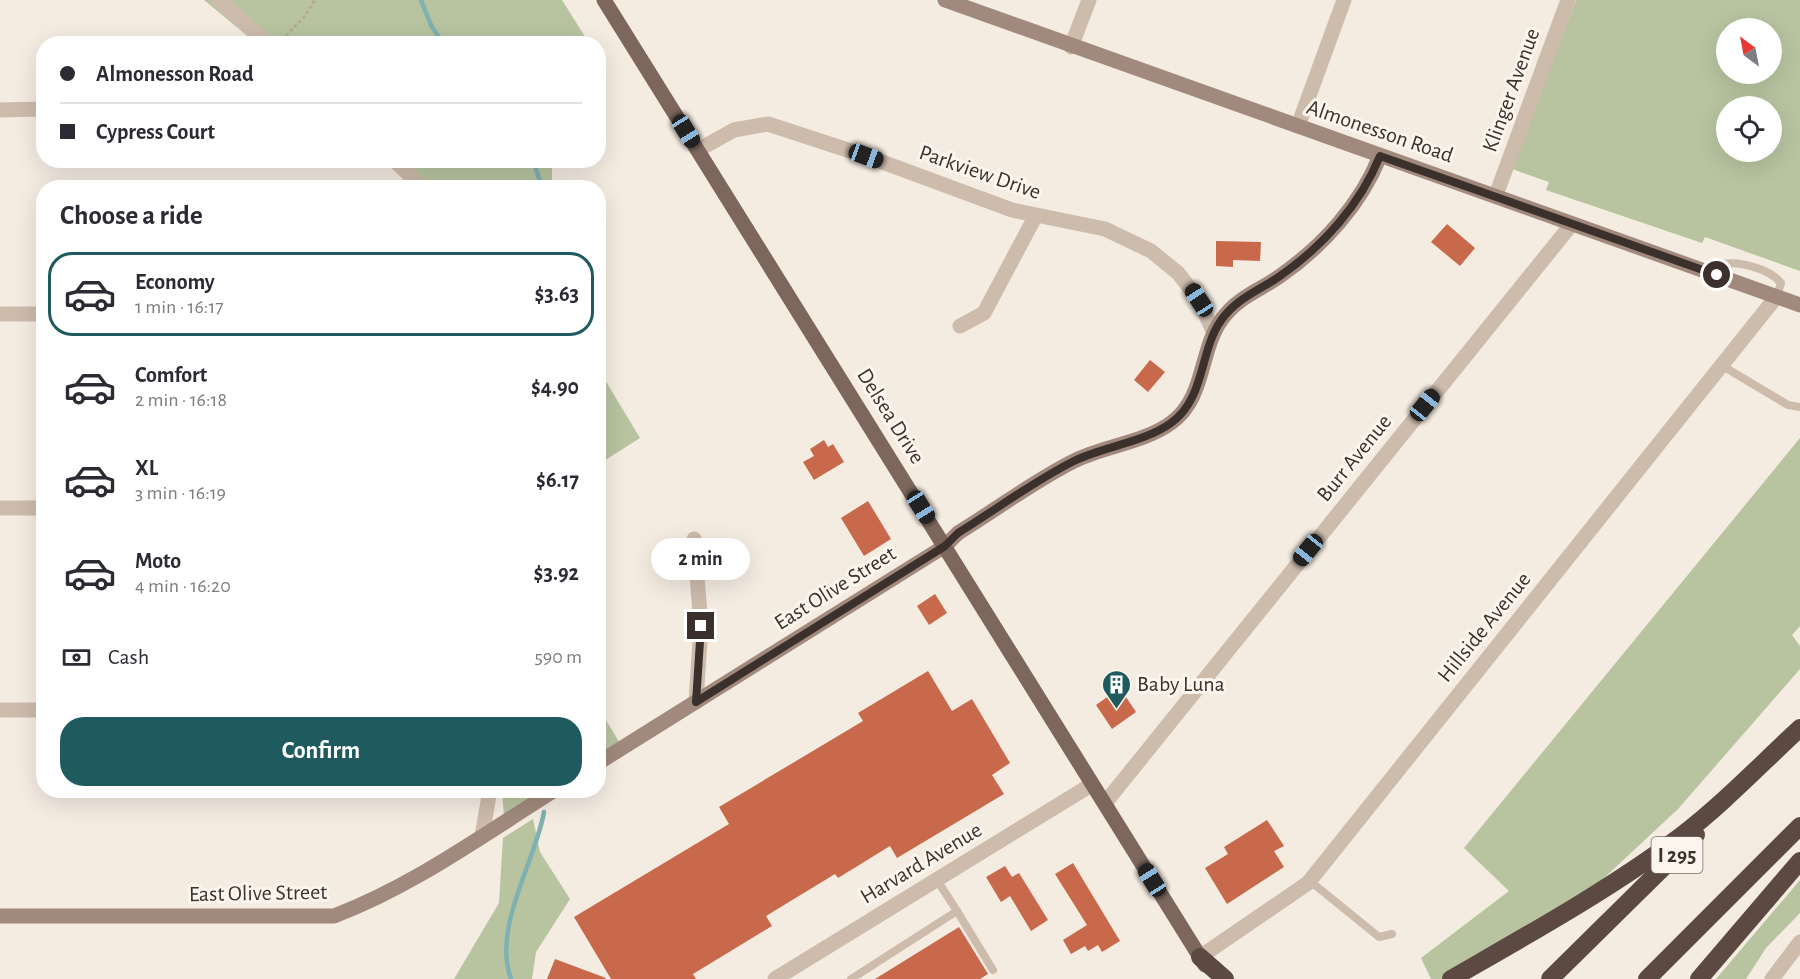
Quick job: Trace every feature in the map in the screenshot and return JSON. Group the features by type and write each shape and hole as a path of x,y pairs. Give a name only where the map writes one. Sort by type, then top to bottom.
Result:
{"highway":[{"path":"1451,979 1584,901 1667,846 1710,811 1800,729"},
{"name":"I 295","path":"1551,979 1625,908 1800,729"},
{"path":"1647,979 1800,826"},
{"path":"1699,979 1800,861"},
{"path":"1200,957 1225,979"}],"main road":[{"name":"Delsea Drive","path":"604,0 945,546 1091,785 1105,803 1214,979"}],"street":[{"path":"219,0 259,36"},
{"name":"Almonesson Road","path":"945,0 1071,47 1496,195 1571,225 1800,305"},
{"path":"1071,47 1089,0"},
{"path":"1298,126 1344,0"},
{"name":"Klinger Avenue","path":"1496,195 1568,0"},
{"path":"0,110 36,109"},
{"name":"Parkview Drive","path":"698,150 734,130 768,124 1035,217 1054,218 1105,229 1151,251 1190,285 1213,332"},
{"name":"East Olive Street","path":"606,758 945,546 958,533 1060,468 1105,447 1124,443 1172,422 1183,410 1201,379 1213,332 1234,304 1278,278 1330,232 1363,192 1380,156"},
{"path":"402,168 415,180"},
{"path":"960,326 984,313 1035,217"},
{"name":"Burr Avenue","path":"1105,803 1571,225"},
{"name":"Hillside Avenue","path":"1200,957 1219,946 1310,880 1777,296"},
{"path":"0,314 36,314"},
{"path":"0,508 36,508"},
{"path":"694,539 701,626 696,702"},
{"path":"0,710 36,710"},
{"name":"Harvard Avenue","path":"776,979 1091,785"},
{"path":"482,836 489,798"},
{"name":"East Olive Street","path":"0,916 334,916 381,897 542,798"},
{"path":"1772,979 1800,942"}],"lane":[{"path":"1721,365 1788,405 1800,408"},
{"path":"937,879 993,970"},
{"path":"1310,880 1379,937 1392,934"},
{"path":"850,979 957,911"}],"path":[{"path":"286,36 304,17 315,0"}],"green space":[{"path":"204,0 562,0 585,36 248,36"},
{"path":"1576,0 1800,0 1800,271 1705,237 1702,243 1546,190 1549,182 1512,169"},
{"path":"405,168 552,168 552,180 420,180"},
{"path":"606,382 640,438 606,460"},
{"path":"1800,438 1800,626 1792,635 1800,646 1800,669 1678,809 1588,893 1448,979 1431,979 1421,958 1509,891 1464,848"},
{"path":"606,720 621,745 606,754"},
{"path":"503,798 535,798 504,817"},
{"path":"533,819 540,852 570,899 536,952 532,979 454,979 499,903 503,838"},
{"path":"1800,880 1800,913 1766,948 1746,979 1716,979"}],"building":[{"path":"1447,224 1475,248 1460,266 1431,242"},
{"path":"1216,241 1261,242 1260,261 1233,260 1233,267 1216,266"},
{"path":"1150,360 1165,372 1148,392 1134,380"},
{"path":"824,440 828,447 833,444 844,462 814,480 803,462 814,456 810,449"},
{"path":"868,501 891,539 864,556 841,518"},
{"path":"935,594 947,613 929,625 917,606"},
{"path":"928,671 952,711 972,699 1010,763 992,775 1004,794 897,858 890,846 838,878 835,874 766,916 772,926 693,974 696,979 611,979 574,917 729,824 719,807 863,721 858,713"},
{"name":"Baby Luna","path":"1120,688 1136,712 1112,729 1096,705"},
{"path":"1267,820 1284,846 1274,851 1284,867 1227,904 1205,868 1228,854 1224,847"},
{"path":"1073,863 1120,941 1102,952 1098,945 1088,951 1085,946 1071,954 1063,940 1087,925 1055,874"},
{"path":"1005,866 1012,877 1019,873 1048,920 1031,931 1010,896 1001,902 986,877"},
{"path":"959,927 988,974 980,979 875,979"},
{"path":"555,959 606,978 547,979"}],"waterway":[{"path":"421,0 438,36"},
{"path":"536,168 539,180"},
{"path":"511,979 507,959 507,938 511,917 544,812"}],"place":[{"name":"Baby Luna","path":"1116,710"}],"route":[{"path":"701,626 696,702 945,546 958,533 1060,468 1105,447 1124,443 1172,422 1183,410 1201,379 1213,332 1223,317 1234,304 1248,294 1278,278 1330,232 1363,192 1380,156 1496,195 1571,225 1717,275"}]}
